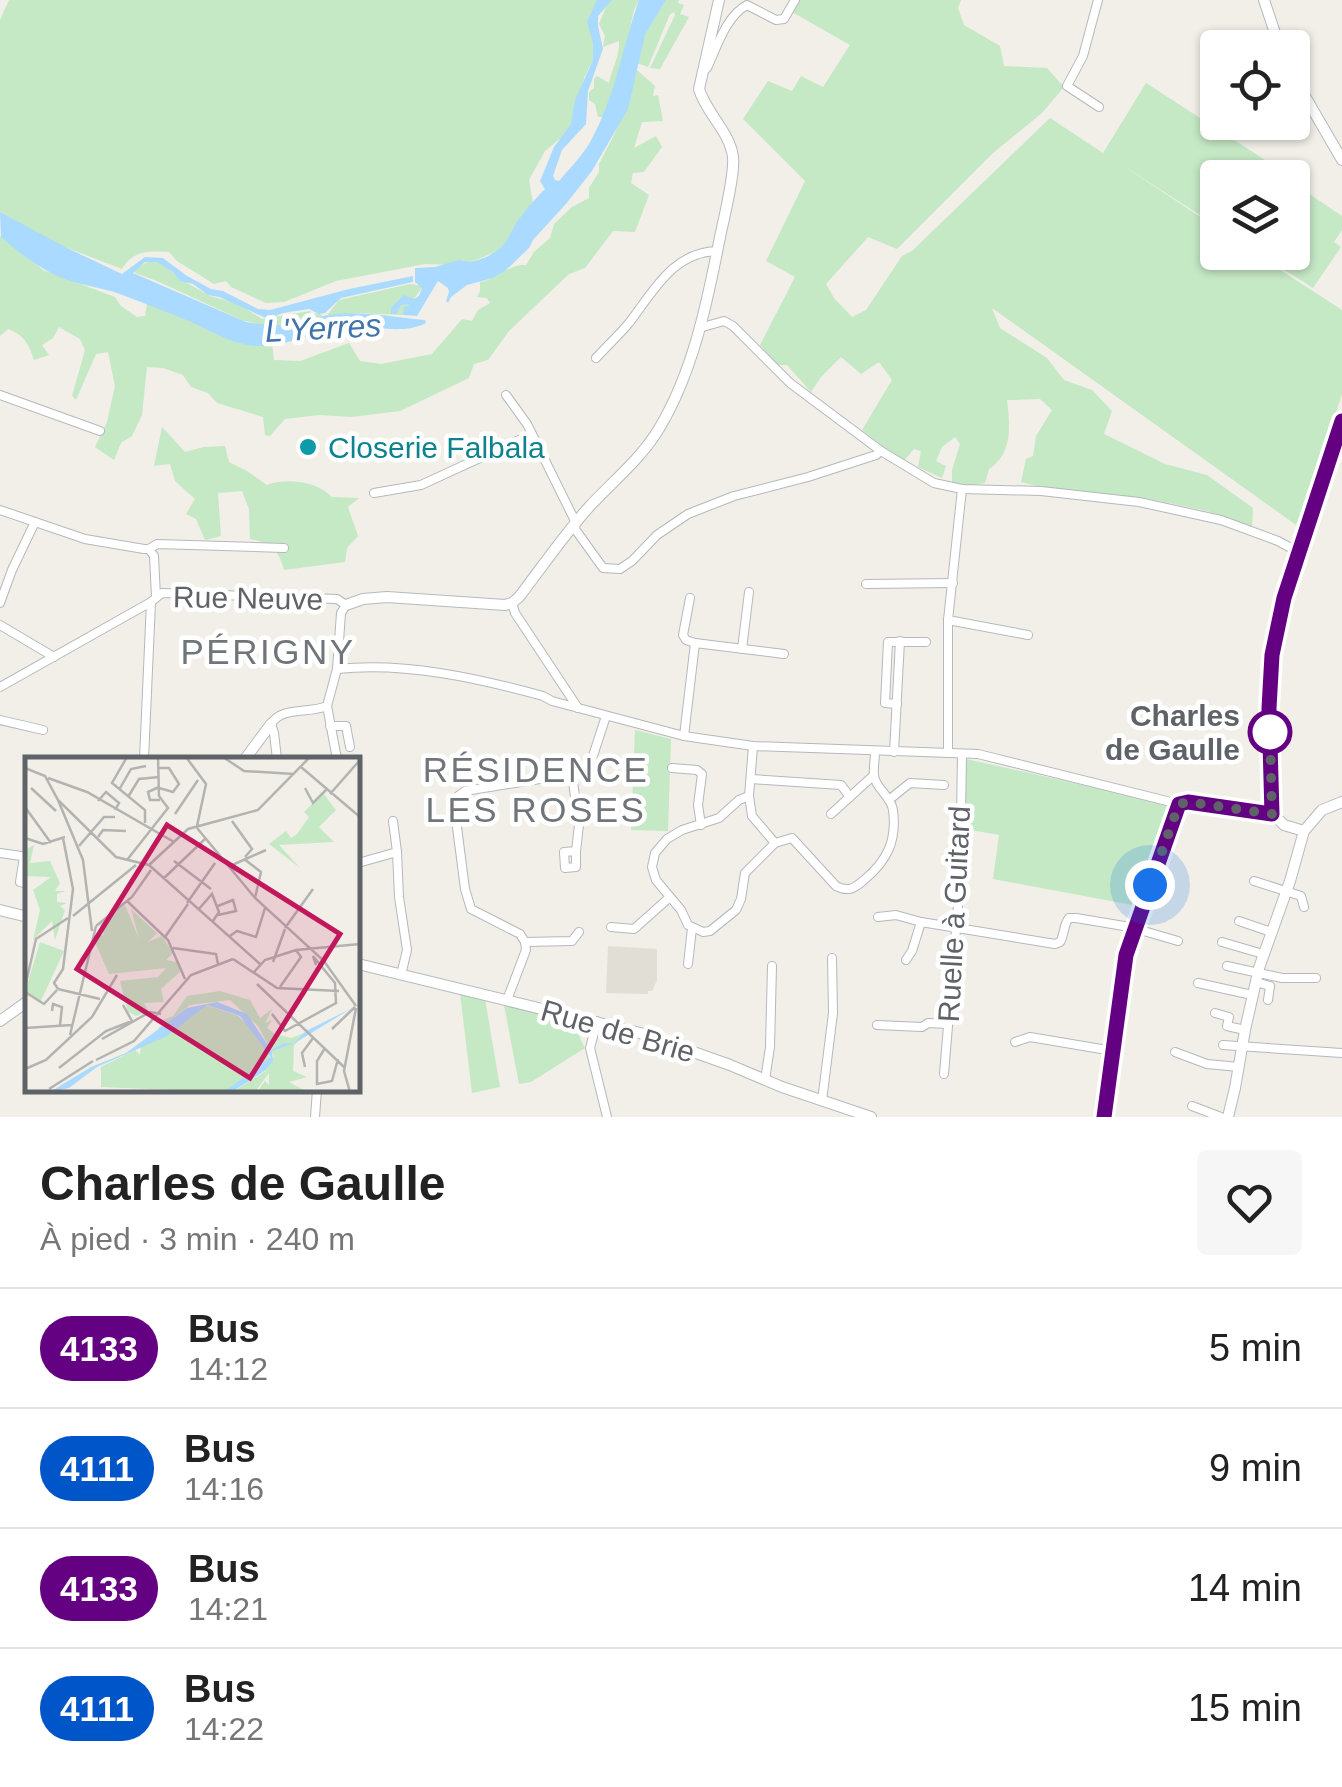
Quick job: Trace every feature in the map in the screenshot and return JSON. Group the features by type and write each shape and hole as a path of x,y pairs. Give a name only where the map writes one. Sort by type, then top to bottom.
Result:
{"street":[{"path":"336,757 326,706 337,669 341,613 346,606 388,597 512,603 520,598 576,523 648,447 662,425 689,366 734,162 728,141 699,89 719,0"},
{"path":"700,81 741,8 748,4 776,20 784,19 796,0"},
{"path":"1098,0 1083,56 1067,86 1099,106"},
{"path":"1264,0 1274,30"},
{"path":"1310,105 1342,160"},
{"path":"596,358 670,268 706,251 717,251"},
{"path":"699,328 724,320 790,383 882,451 934,483 962,489 1041,491 1139,502 1221,520 1300,553"},
{"path":"0,395 100,431"},
{"path":"506,396 527,424 576,529 607,570 620,569 632,561 657,536 688,514 882,451"},
{"path":"1272,814 1272,655 1284,598 1342,421"},
{"path":"374,493 421,485 520,440 535,440"},
{"path":"948,754 948,620 962,489"},
{"path":"0,510 85,540 148,549 157,544 284,548"},
{"path":"0,603 34,524"},
{"path":"144,757 154,556 148,549"},
{"path":"866,584 952,582"},
{"path":"742,648 749,592"},
{"name":"Rue Neuve","path":"153,600 162,593 337,600 346,606"},
{"path":"690,598 683,635 686,640 784,654"},
{"path":"0,687 153,600"},
{"path":"512,603 578,708"},
{"path":"948,620 1028,634"},
{"path":"0,625 54,657"},
{"path":"894,752 900,641 926,642"},
{"path":"684,736 695,643"},
{"path":"337,669 424,670 515,688 684,736 753,746 978,754 1179,804 1272,814 1284,826 1304,831"},
{"path":"247,757 275,717 326,706"},
{"path":"507,1000 526,950 524,942 520,934 470,909 454,804 464,791 583,772 590,765 606,716"},
{"path":"0,720 43,730"},
{"path":"270,724 276,757"},
{"path":"330,726 346,726 350,747"},
{"path":"753,746 748,796 752,816 775,843"},
{"path":"748,796 719,818 667,839 647,866 692,928 702,932 710,931 736,910 745,874 775,843 792,838 843,889 856,888 880,866 889,850 894,813 874,775 876,752"},
{"name":"Ruelle à Guitard","path":"944,1074 960,881 962,754"},
{"path":"672,768 702,774 698,805 701,825"},
{"path":"572,775 579,825 576,851"},
{"path":"831,814 874,775"},
{"path":"750,778 841,785 850,797"},
{"path":"890,799 910,783 944,784"},
{"path":"1192,1106 1224,1117 1240,1067 1262,954 1304,831 1322,810 1342,802"},
{"path":"1104,1117 1121,983 1134,928 1179,804"},
{"path":"393,821 407,950 401,975"},
{"path":"360,862 398,852"},
{"path":"0,853 25,857"},
{"path":"25,861 20,882 25,883"},
{"path":"1254,881 1301,896 1304,907"},
{"path":"611,928 634,929 670,897"},
{"path":"0,910 25,916"},
{"path":"878,917 896,915 1055,944 1060,942 1064,923 1070,918 1134,928 1178,941"},
{"path":"1239,921 1270,932"},
{"path":"906,960 921,922"},
{"path":"688,964 692,928"},
{"path":"524,942 572,941 579,932"},
{"path":"1222,942 1262,954"},
{"path":"822,1100 832,1013 832,958"},
{"name":"Rue de Brie","path":"360,965 597,1021 686,1048 849,1114 872,1117"},
{"path":"765,1080 772,966"},
{"path":"1228,966 1270,986 1268,1000"},
{"path":"1257,978 1316,978"},
{"path":"1198,983 1252,995"},
{"path":"0,1022 25,1004"},
{"path":"1215,1013 1229,1017 1227,1026 1245,1030"},
{"path":"597,1021 590,1048 607,1117"},
{"path":"877,1025 948,1024"},
{"path":"1016,1042 1030,1037 1114,1051"},
{"path":"1223,1045 1342,1053"},
{"path":"1175,1052 1207,1064 1240,1067"},
{"path":"315,1117 316,1092"}],"shaded area":[{"path":"608,946 657,949 657,980 652,991 606,993"}],"green space":[{"path":"9,0 598,0 594,58 584,78 576,119 545,151 529,180 533,203 504,244 476,260 454,265 425,264 336,281 284,302 266,303 226,281 214,284 169,252 136,255 122,269 57,244 0,212 0,20"},
{"path":"609,0 639,0 621,68 603,117 598,117 589,92 597,76 609,83 619,46 619,41 603,47 605,36 599,24"},
{"path":"666,0 679,0 684,5 680,14 689,17 660,69 650,68 674,12 648,67 637,63 645,35"},
{"path":"799,0 961,0 958,8 964,25 1000,46 1004,66 1047,68 1064,87 1043,112 993,153 897,249 868,237 826,284 852,317 866,310 902,256 912,251 1050,118 1103,153 1146,83 1200,118 1200,140 1234,140 1265,160 1200,160 1200,215 1116,161 1200,217 1200,270 1280,270 1342,310 1342,394 1299,527 992,308 1000,328 1047,358 1064,380 1092,390 1112,411 1104,434 1165,464 1207,475 1253,508 1252,528 1207,511 1145,498 1057,491 1021,482 1026,459 1033,456 1036,436 1052,410 1040,399 1007,400 1006,447 989,469 985,483 952,483 960,444 955,437 942,447 936,461 946,466 942,478 918,467 921,451 914,449 903,462 862,430 892,380 879,362 861,374 841,357 811,392 787,365 777,365 760,345 795,277 766,261 805,181 743,119 768,81 792,91 801,76 823,87 850,45 792,12"},
{"path":"637,70 655,86 653,96 658,95 663,121 642,122 634,148 656,136 662,147 644,172 633,173 631,183 649,195 635,232 613,231 585,268 569,274 509,331 488,360 474,364 469,378 400,411 285,419 270,436 265,435 263,417 217,403 208,393 191,387 183,375 147,367 142,415 132,436 121,443 114,460 95,447 107,422 115,386 108,352 96,354 76,400 72,396 85,350 80,339 59,327 53,338 42,345 49,355 34,360 18,334 8,329 0,336 0,236 43,270 115,297 137,317 145,316 147,303 213,327 223,337 254,345 272,343 274,360 300,361 349,343 360,361 381,364 432,354 462,319 472,321 478,310 490,303 487,298 477,297 480,282 526,265 550,238 554,224 589,198 589,188 615,133"},
{"path":"1310,194 1342,216 1342,230 1334,242 1341,247 1313,288 1285,270 1310,270"},
{"path":"150,261 160,262 210,296 238,304 262,319 310,311 322,316 276,326 244,321 135,273 134,269"},
{"path":"410,284 423,286 403,315 357,313 326,317 339,300"},
{"path":"162,427 185,452 225,446 229,462 267,485 302,482 332,497 359,498 348,507 358,536 347,548 345,562 284,570 273,548 250,539 249,509 242,491 218,493 221,536 205,540 196,519 186,514 195,499 175,481 170,464 154,466"},
{"path":"635,730 671,739 668,831 631,830"},
{"path":"966,759 1169,804 1138,906 993,879 999,835 965,829"},
{"path":"460,993 485,999 500,1087 472,1093"},
{"path":"504,1005 579,1022 585,1048 531,1082 519,1084"}],"water":[{"path":"597,0 612,0 598,16 603,49 588,91 586,124 562,150 553,176 559,181 586,149 598,127 639,0 666,0 645,35 628,109 592,171 529,248 505,271 467,285 448,303 448,288 438,281 417,316 403,315 408,304 391,314 391,308 404,295 414,299 419,296 422,288 415,282 415,268 475,261 492,254 545,189 540,181 554,147 571,124 575,100 593,60 587,22"},
{"name":"L'Yerres","path":"0,212 122,274 145,257 163,258 211,289 258,309 270,310 413,276 413,282 341,298 325,313 309,309 268,319 180,281 157,262 145,262 133,273 246,322 294,325 347,313 426,323 401,329 346,328 273,345 241,344 117,293 51,273 1,237"}],"bus line":[{"name":"4133","path":"1104,1117 1126,955 1179,804 1272,814 1272,655 1284,598 1342,421"}],"place":[{"name":"Closerie Falbala","path":"308,447"},
{"name":"Charles de Gaulle","path":"1270,732"}],"district":[{"name":"PÉRIGNY","path":"268,651"},
{"name":"RÉSIDENCE LES ROSES","path":"536,789"}],"route":[{"path":"1150,885 1179,804 1272,814 1270,732"}]}
